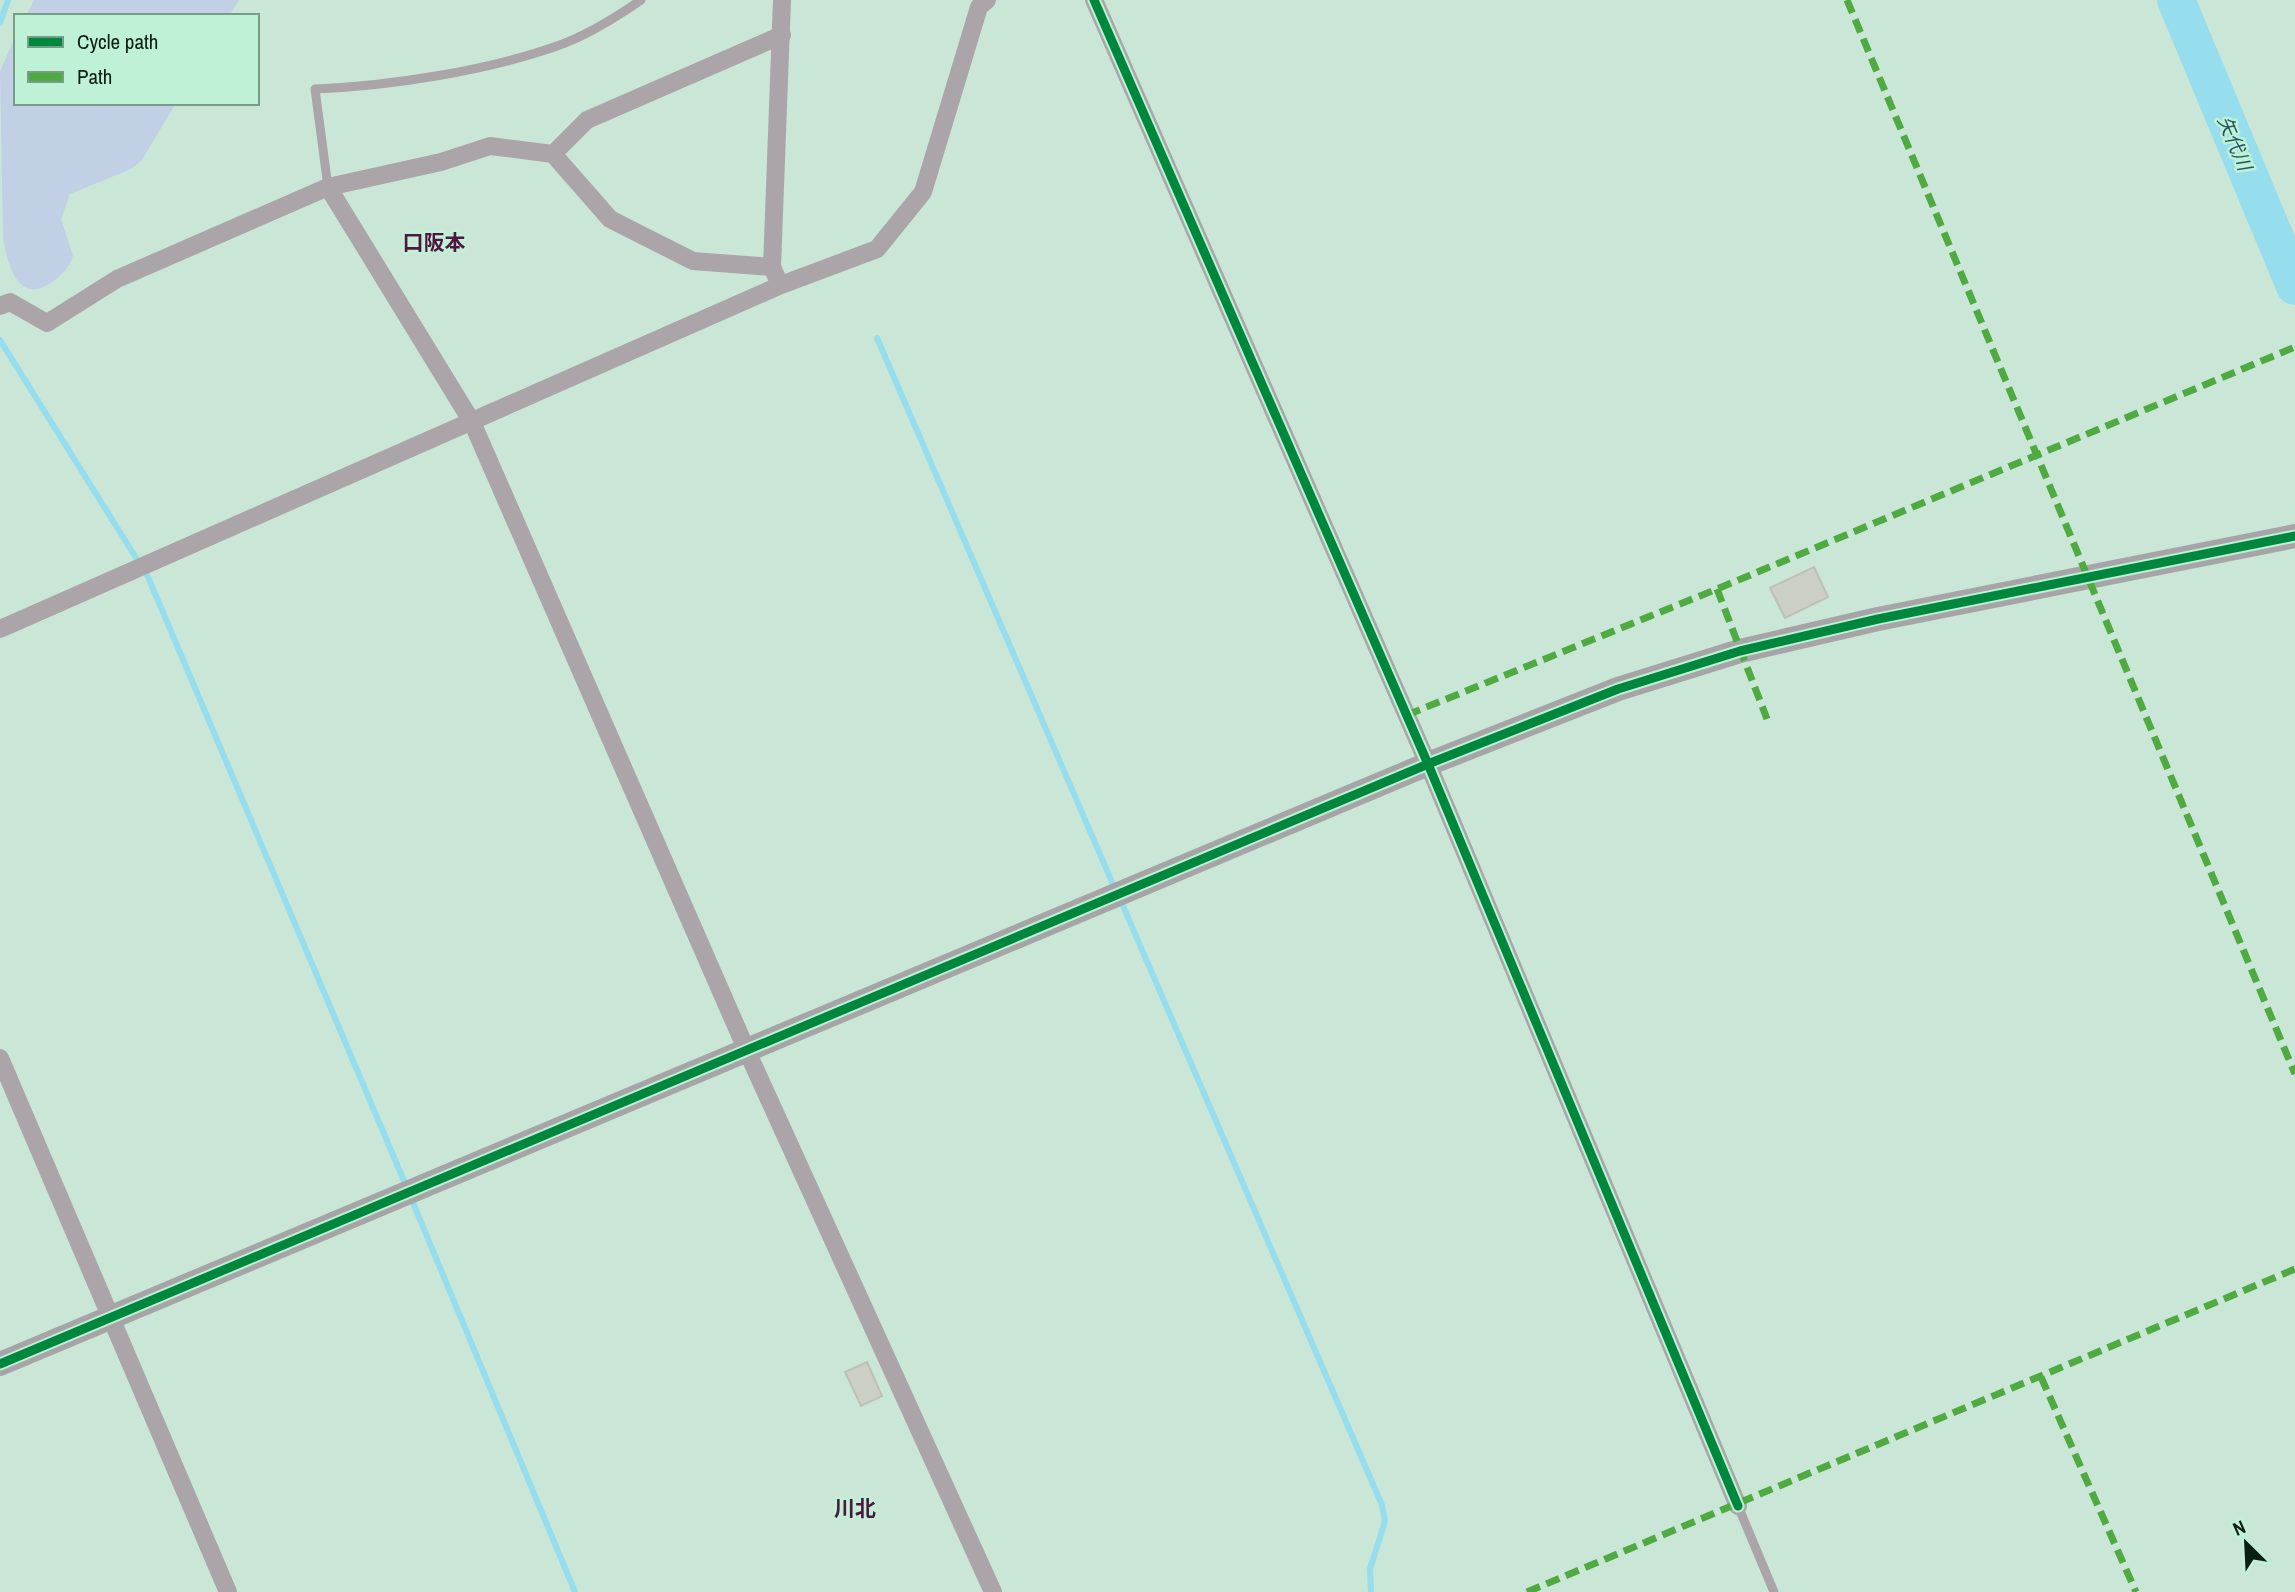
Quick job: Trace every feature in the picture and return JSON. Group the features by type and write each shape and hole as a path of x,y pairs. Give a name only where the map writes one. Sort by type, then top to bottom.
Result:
{"street":[{"path":"781,285 772,267 782,0"},
{"path":"0,629 781,285 877,249 923,192 979,6 987,0"},
{"path":"1094,0 1428,764 1738,1506"},
{"path":"553,154 587,120 782,35"},
{"path":"0,306 10,302 47,323 117,279 328,187 442,162 490,146 553,154 610,219 693,261 772,267"},
{"path":"328,187 472,422 747,1051 993,1592"},
{"path":"0,1364 1428,764 1618,690 1740,651 1878,620 2295,536"},
{"path":"0,1058 228,1592"}],"lane":[{"path":"328,187 315,89 359,87 559,46 616,17 641,0"},
{"path":"1738,1506 1774,1592"}],"shaded area":[{"path":"34,0 239,0 230,14 27,14"},
{"path":"14,40 14,105 175,105 142,160 131,169 70,194 61,219 73,256 61,275 38,289 29,289 15,277 3,237 0,71"}],"building":[{"path":"1814,567 1828,597 1785,618 1770,588"},
{"path":"867,1362 882,1396 861,1406 845,1372"}],"waterway":[{"path":"0,23 8,0"},
{"name":"矢代川","path":"2176,0 2295,286"},
{"path":"877,338 1115,889"},
{"path":"0,340 148,577 407,1188"},
{"path":"1120,899 1382,1505 1385,1521 1370,1569 1371,1592"},
{"path":"411,1198 575,1592"}],"marked path":[{"path":"1847,0 2295,1074"},
{"path":"1407,715 1717,589 2295,347"},
{"path":"1717,589 1767,719"},
{"path":"1527,1592 2295,1269"},
{"path":"2041,1377 2136,1592"}],"cycle path":[{"path":"1094,0 1428,764 1738,1506"},
{"path":"0,1364 1428,764 1618,689 1740,651 1878,619 2295,536"}],"district":[{"name":"口阪本","path":"434,242"},
{"name":"川北","path":"855,1508"}]}
